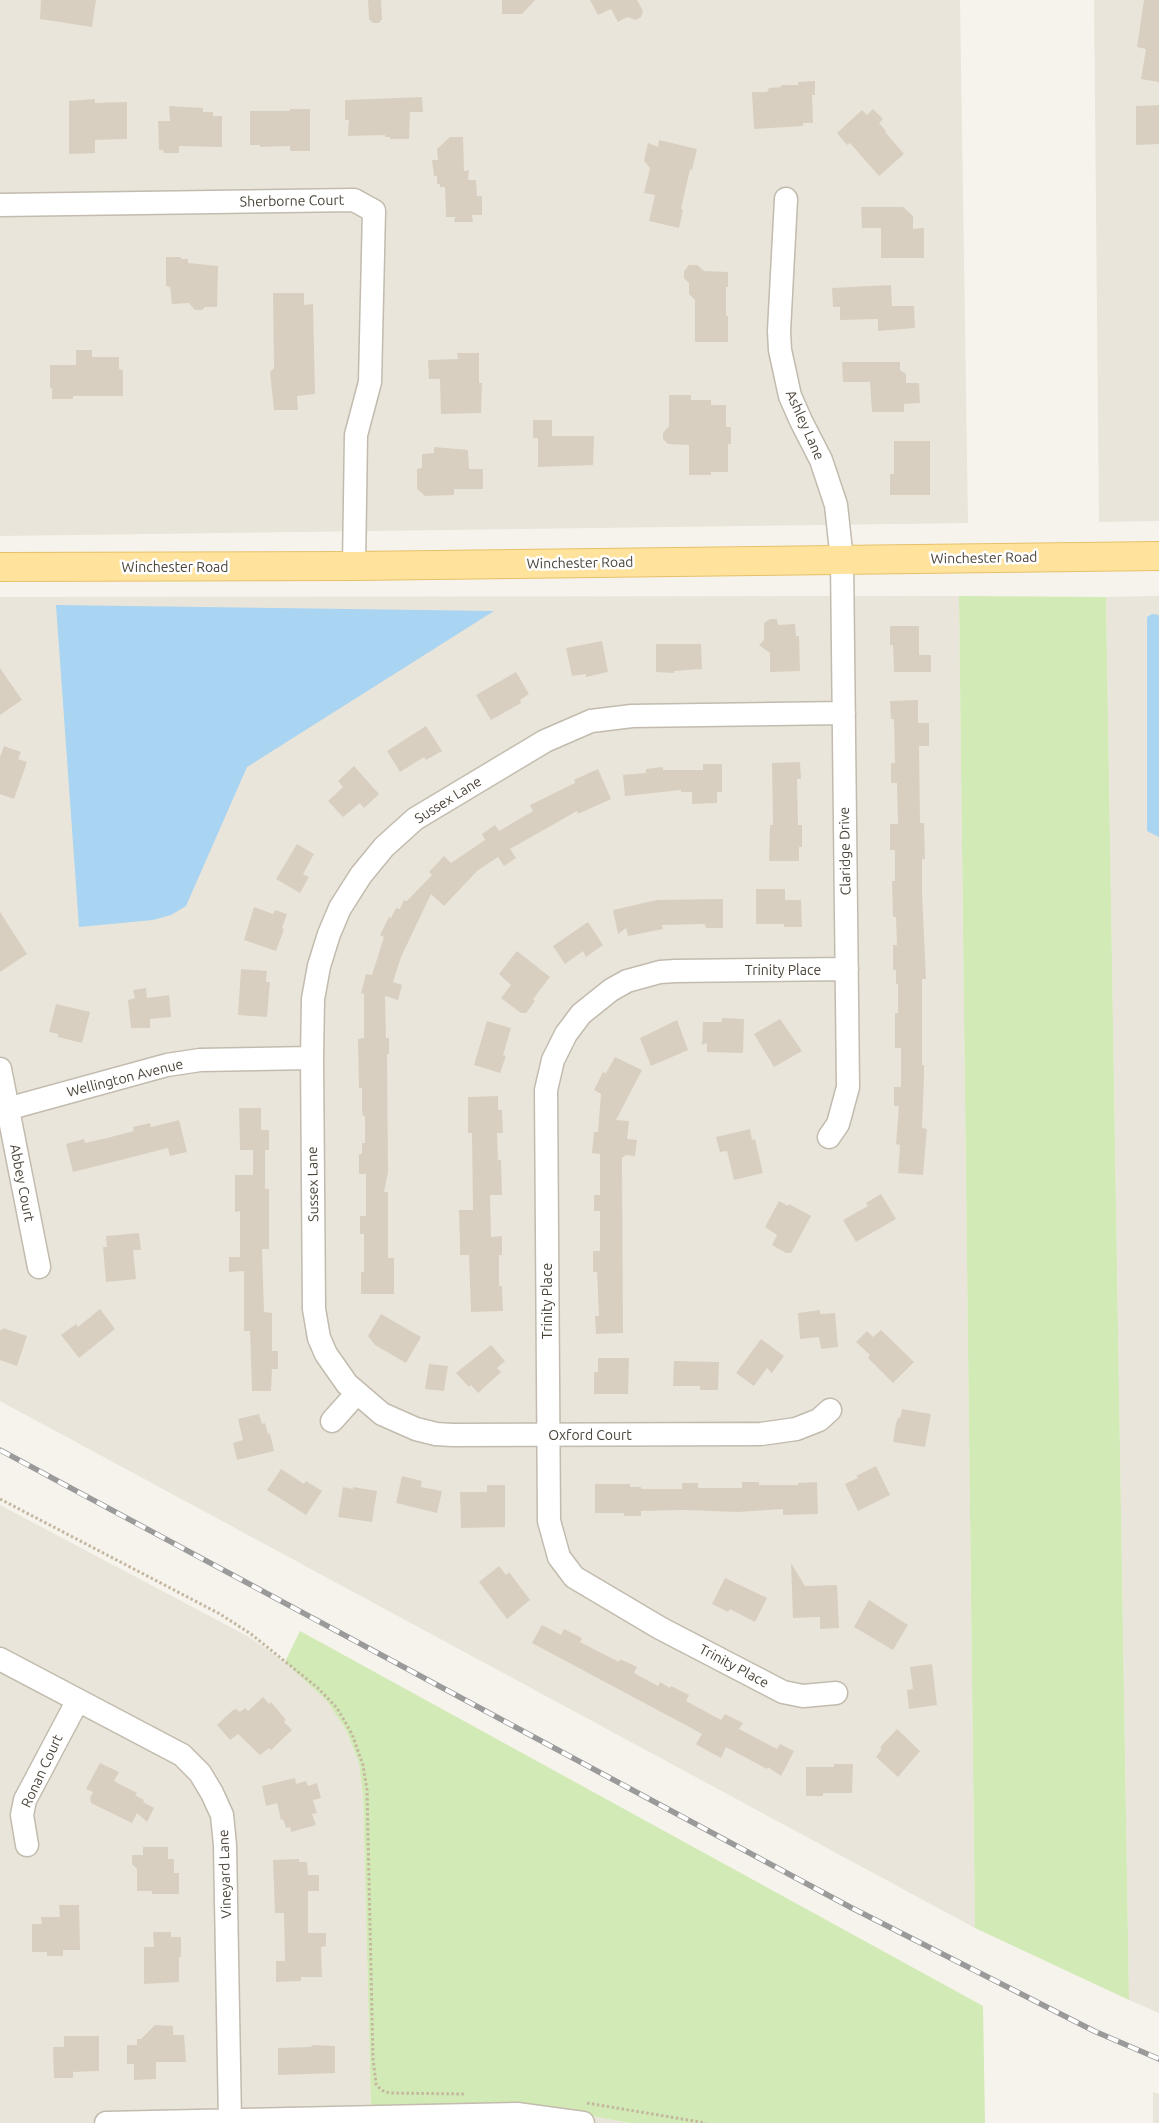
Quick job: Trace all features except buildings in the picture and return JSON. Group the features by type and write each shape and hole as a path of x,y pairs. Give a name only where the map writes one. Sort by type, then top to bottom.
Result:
{"main road":[{"name":"Winchester Road","path":"0,567 354,566 1159,556"}],"street":[{"name":"Ashley Lane","path":"786,199 779,331 780,350 790,396 821,460 836,505 842,560"},
{"name":"Sherborne Court","path":"0,205 354,200 374,211 370,382 356,435 354,566"},
{"name":"Claridge Drive","path":"829,1137 838,1124 848,1087 842,560"},
{"name":"Sussex Lane","path":"356,1393 347,1384 326,1354 319,1338 314,1309 312,1058 313,998 319,966 340,908 361,874 384,847 414,819 545,741 591,721 632,716 844,713"},
{"name":"Trinity Place","path":"836,1693 803,1696 783,1692 660,1628 574,1577 559,1557 549,1521 546,1090 553,1060 566,1034 581,1014 611,990 627,981 660,972 847,970"},
{"name":"Wellington Avenue","path":"4,1110 167,1065 200,1060 312,1058"},
{"name":"Abbey Court","path":"0,1069 4,1110 39,1267"},
{"name":"Oxford Court","path":"356,1393 382,1414 393,1420 436,1434 760,1434 796,1428 819,1420 830,1410"},
{"path":"332,1421 356,1393"},
{"name":"Vineyard Lane","path":"0,1659 182,1755 200,1773 212,1793 222,1815 226,1855 230,2122"},
{"name":"Ronan Court","path":"27,1845 22,1815 25,1800 78,1700"},
{"path":"106,2123 352,2121 581,2113"}],"path":[{"path":"0,1499 220,1614 251,1634 318,1688 337,1708 352,1734 363,1765 367,1790 376,2084 381,2090 388,2093 468,2094"},
{"path":"581,2113 706,2123"}],"shaded area":[{"path":"0,0 960,0 968,523 0,536"},
{"path":"1094,0 1159,0 1159,521 1099,522"},
{"path":"959,596 975,1928 0,1401 0,597"},
{"path":"1159,596 1159,2013 1129,2000 1106,597"},
{"path":"0,1505 251,1638 285,1662 327,1700 346,1730 359,1763 363,1796 371,2109 586,2115 630,2123 0,2123"},
{"path":"1153,2092 1159,2094 1159,2123 1153,2123"}],"green space":[{"path":"959,596 1106,597 1129,2000 975,1928"},
{"path":"300,1631 983,2006 985,2123 630,2123 586,2115 371,2109 363,1796 359,1763 346,1730 327,1701 285,1662"}],"water":[{"path":"56,605 494,611 247,767 186,906 171,915 153,920 79,927"},
{"path":"1152,614 1159,615 1159,837 1147,831 1147,617"}],"railway":[{"path":"0,1450 850,1907 1094,2031 1159,2059"}]}
